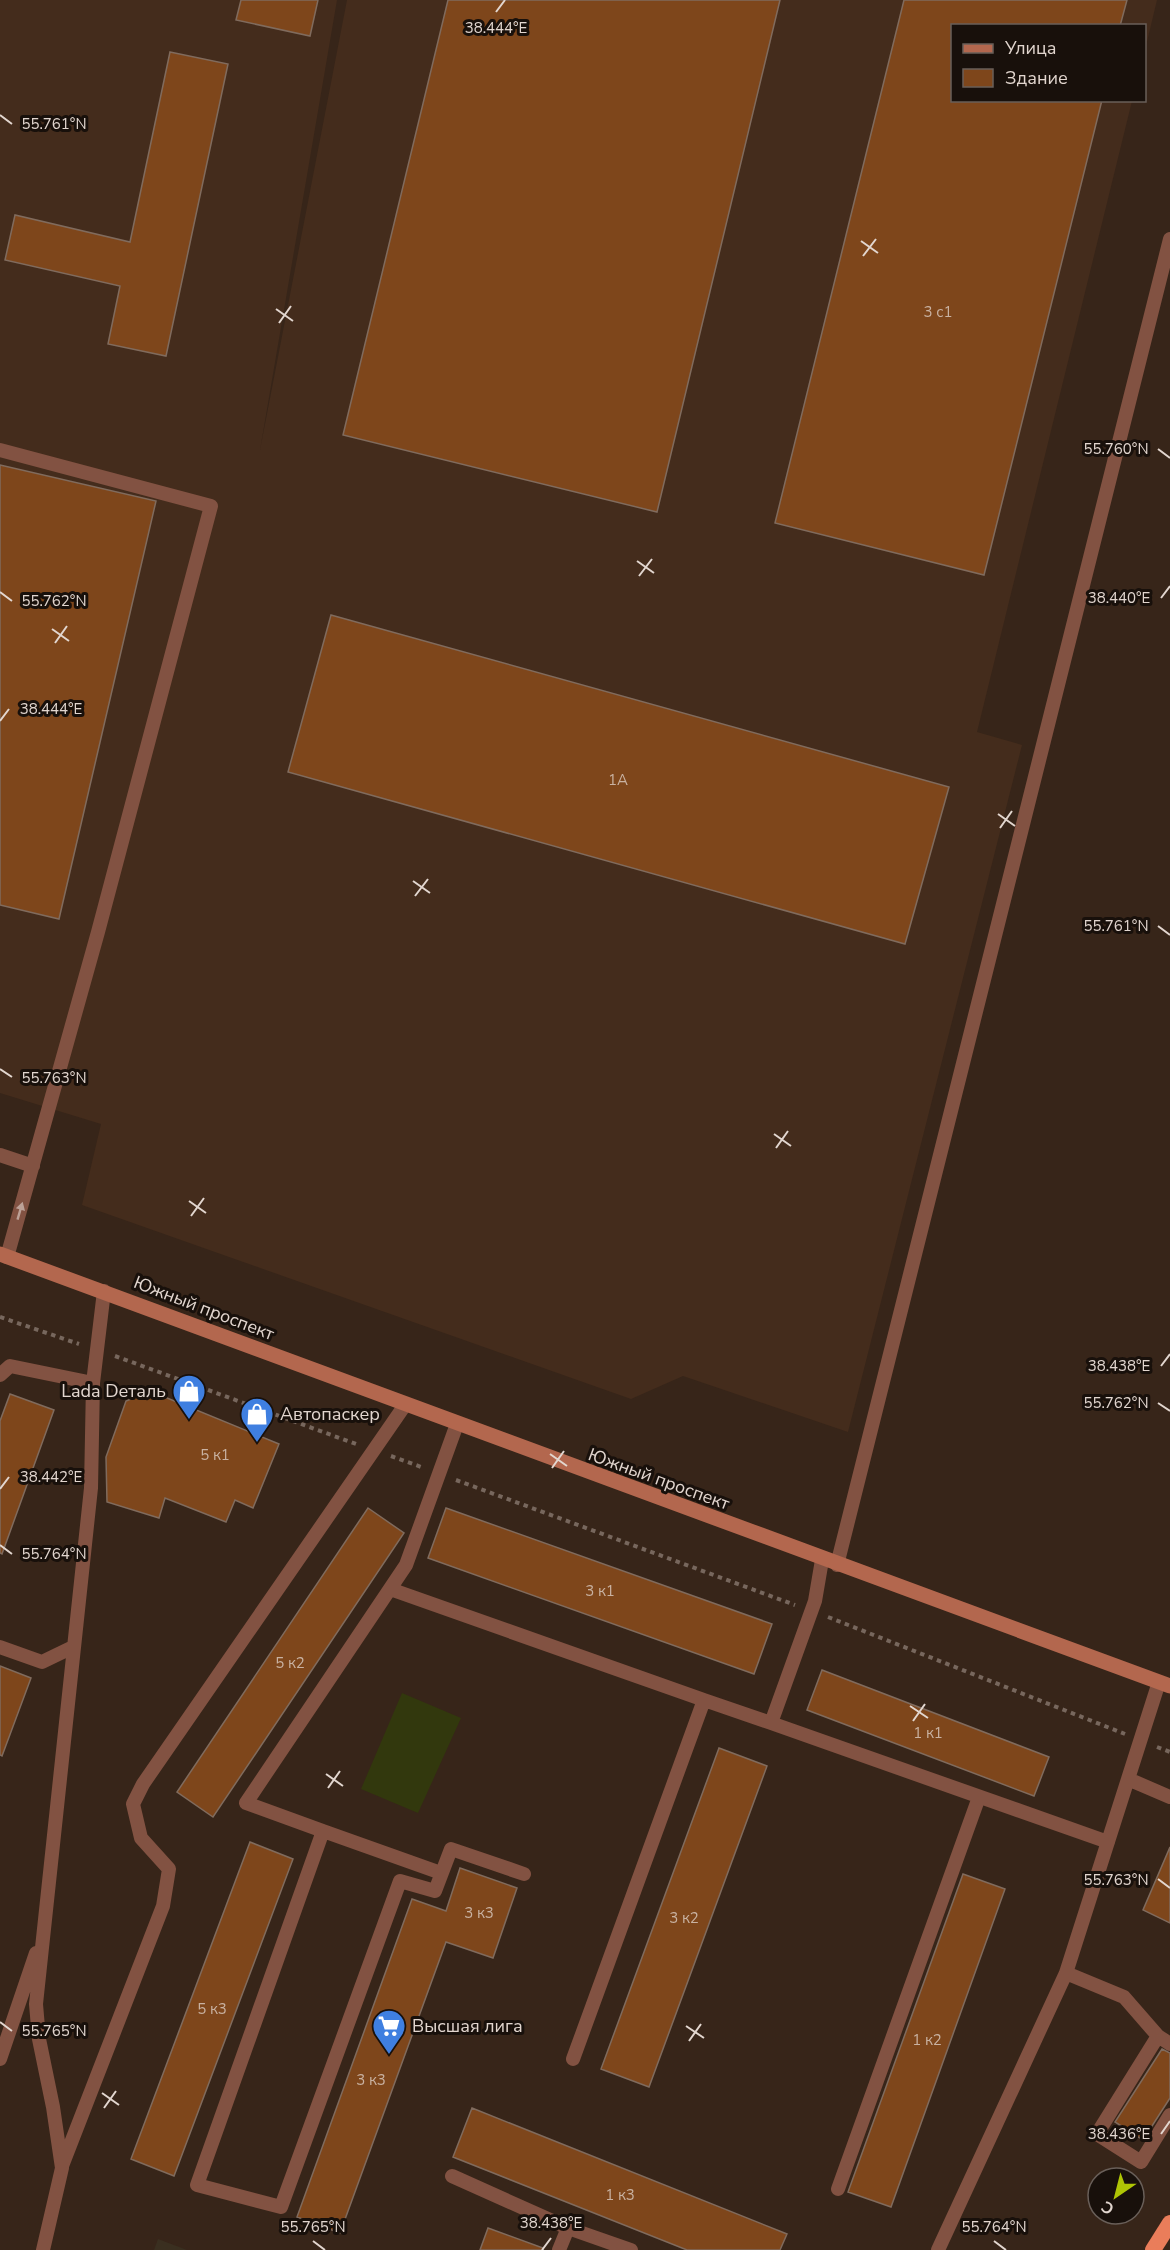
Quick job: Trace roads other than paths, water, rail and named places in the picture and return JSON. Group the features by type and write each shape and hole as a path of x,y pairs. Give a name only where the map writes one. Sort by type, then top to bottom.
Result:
{"highway":[{"path":"1153,2250 1170,2223"}],"main road":[{"name":"Южный проспект","path":"4,1256 104,1291 822,1560 1165,1684"}],"lane":[{"path":"837,1565 1170,239"},
{"path":"0,450 211,506 98,932 33,1166 4,1256"},
{"path":"0,1155 33,1166"},
{"path":"62,2168 53,2107 39,2039 36,2004 91,1488 93,1383 104,1291"},
{"path":"0,1375 10,1366 93,1383"},
{"path":"43,2250 62,2168 163,1906 169,1869 141,1838 133,1804 143,1784 405,1405"},
{"path":"441,1873 246,1803 406,1565 457,1424"},
{"path":"771,1723 811,1611 822,1560"},
{"path":"390,1589 1108,1842"},
{"path":"0,1647 42,1662 73,1647"},
{"path":"938,2250 1066,1973 1141,1740 1165,1684"},
{"path":"573,2059 704,1700"},
{"path":"1128,1779 1170,1797"},
{"path":"838,2189 979,1797"},
{"path":"323,1831 197,2185 281,2207 400,1881 435,1891 451,1849 524,1874"},
{"path":"0,2060 43,1932"},
{"path":"1066,1973 1124,1997 1164,2040 1097,2134 1141,2162 1170,2115"},
{"path":"452,2176 568,2228 631,2250"},
{"path":"559,2250 568,2228"}],"place":[{"name":"Lada Dеталь","path":"189,1420"},
{"name":"Автопаскер","path":"257,1443"},
{"name":"Высшая лига","path":"389,2055"}]}
